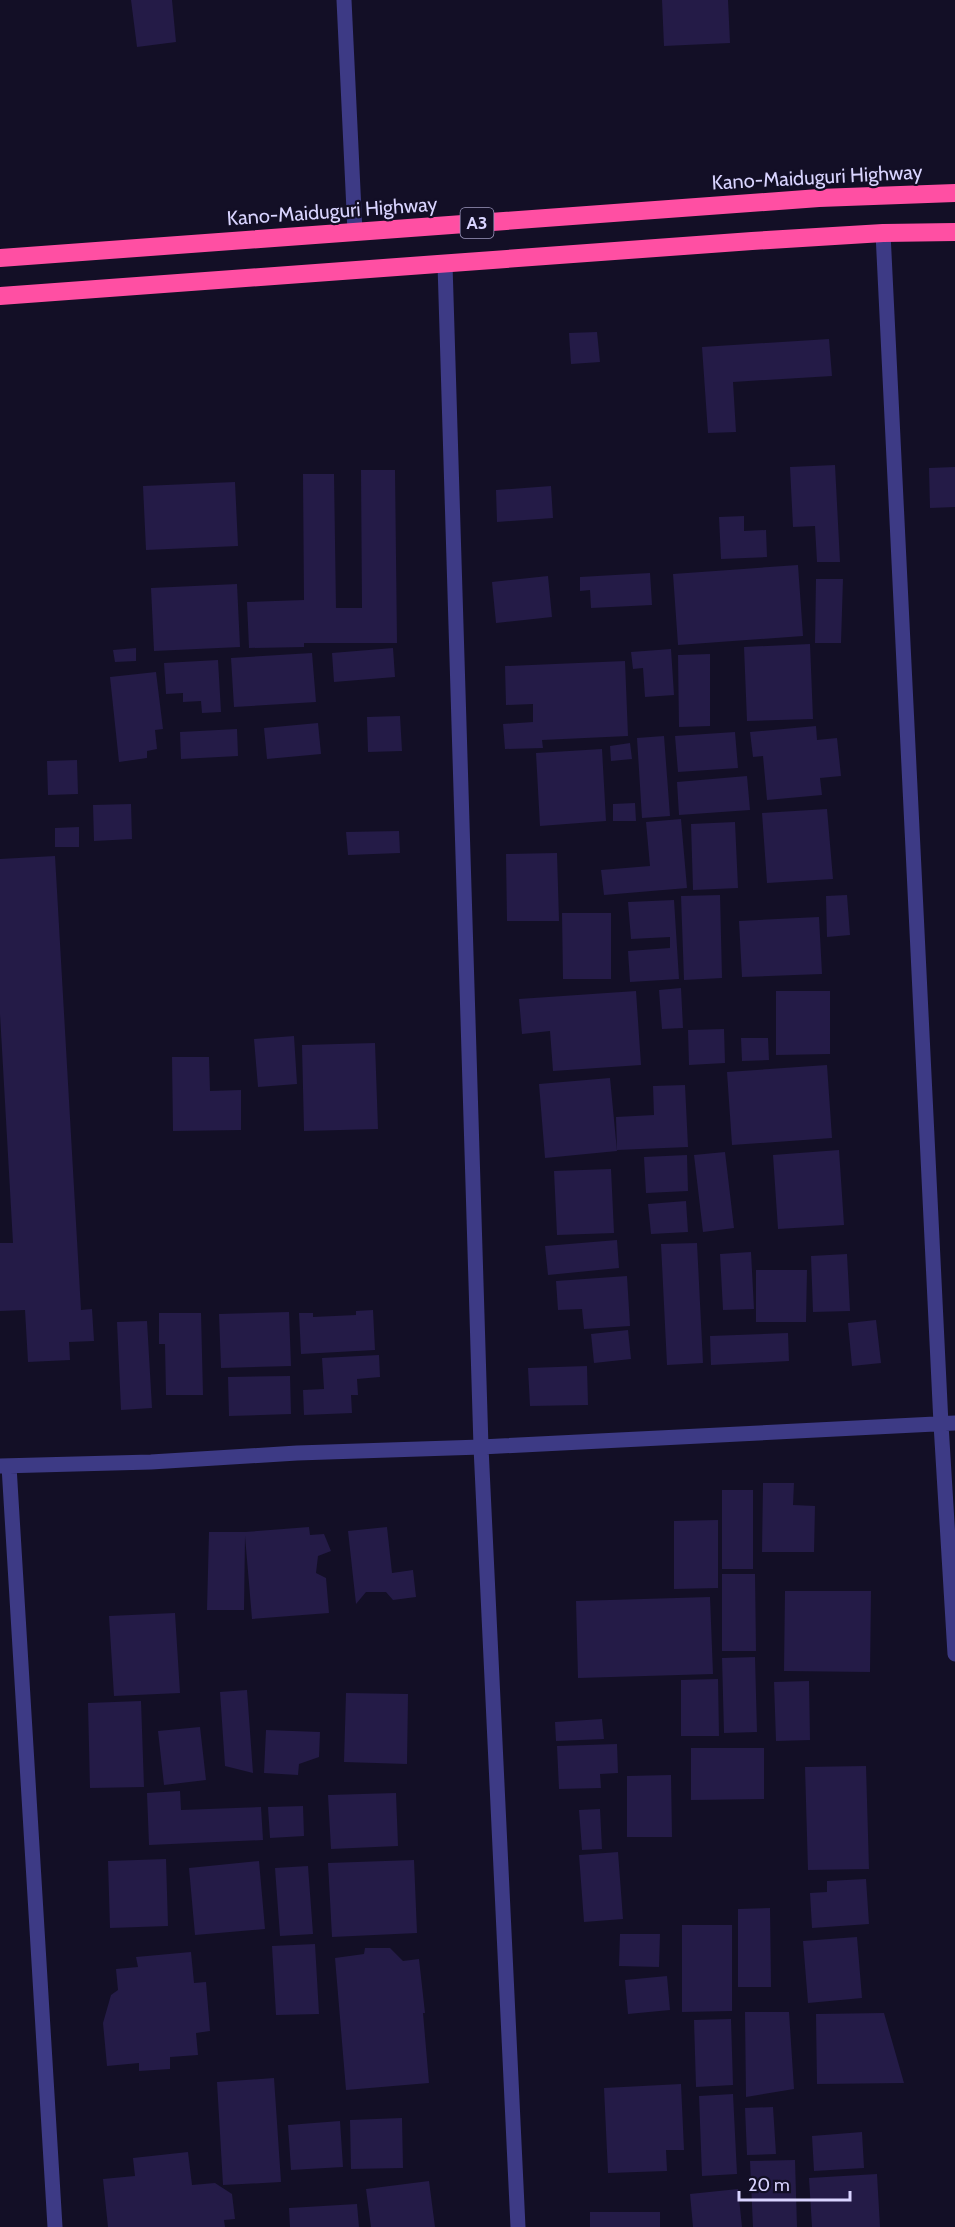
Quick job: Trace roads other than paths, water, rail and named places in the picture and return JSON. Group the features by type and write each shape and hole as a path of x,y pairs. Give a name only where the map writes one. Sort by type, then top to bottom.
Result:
{"highway":[{"name":"Kano-Maiduguri Highway","path":"0,258 807,198 955,193"},
{"name":"A3","path":"0,296 752,241 883,233 955,232"}],"street":[{"path":"344,0 355,232"},
{"path":"883,233 948,1424 955,1654"},
{"path":"445,264 481,1447 518,2227"},
{"path":"55,2227 4,1466 151,1462 297,1453 481,1447 948,1424"}]}
